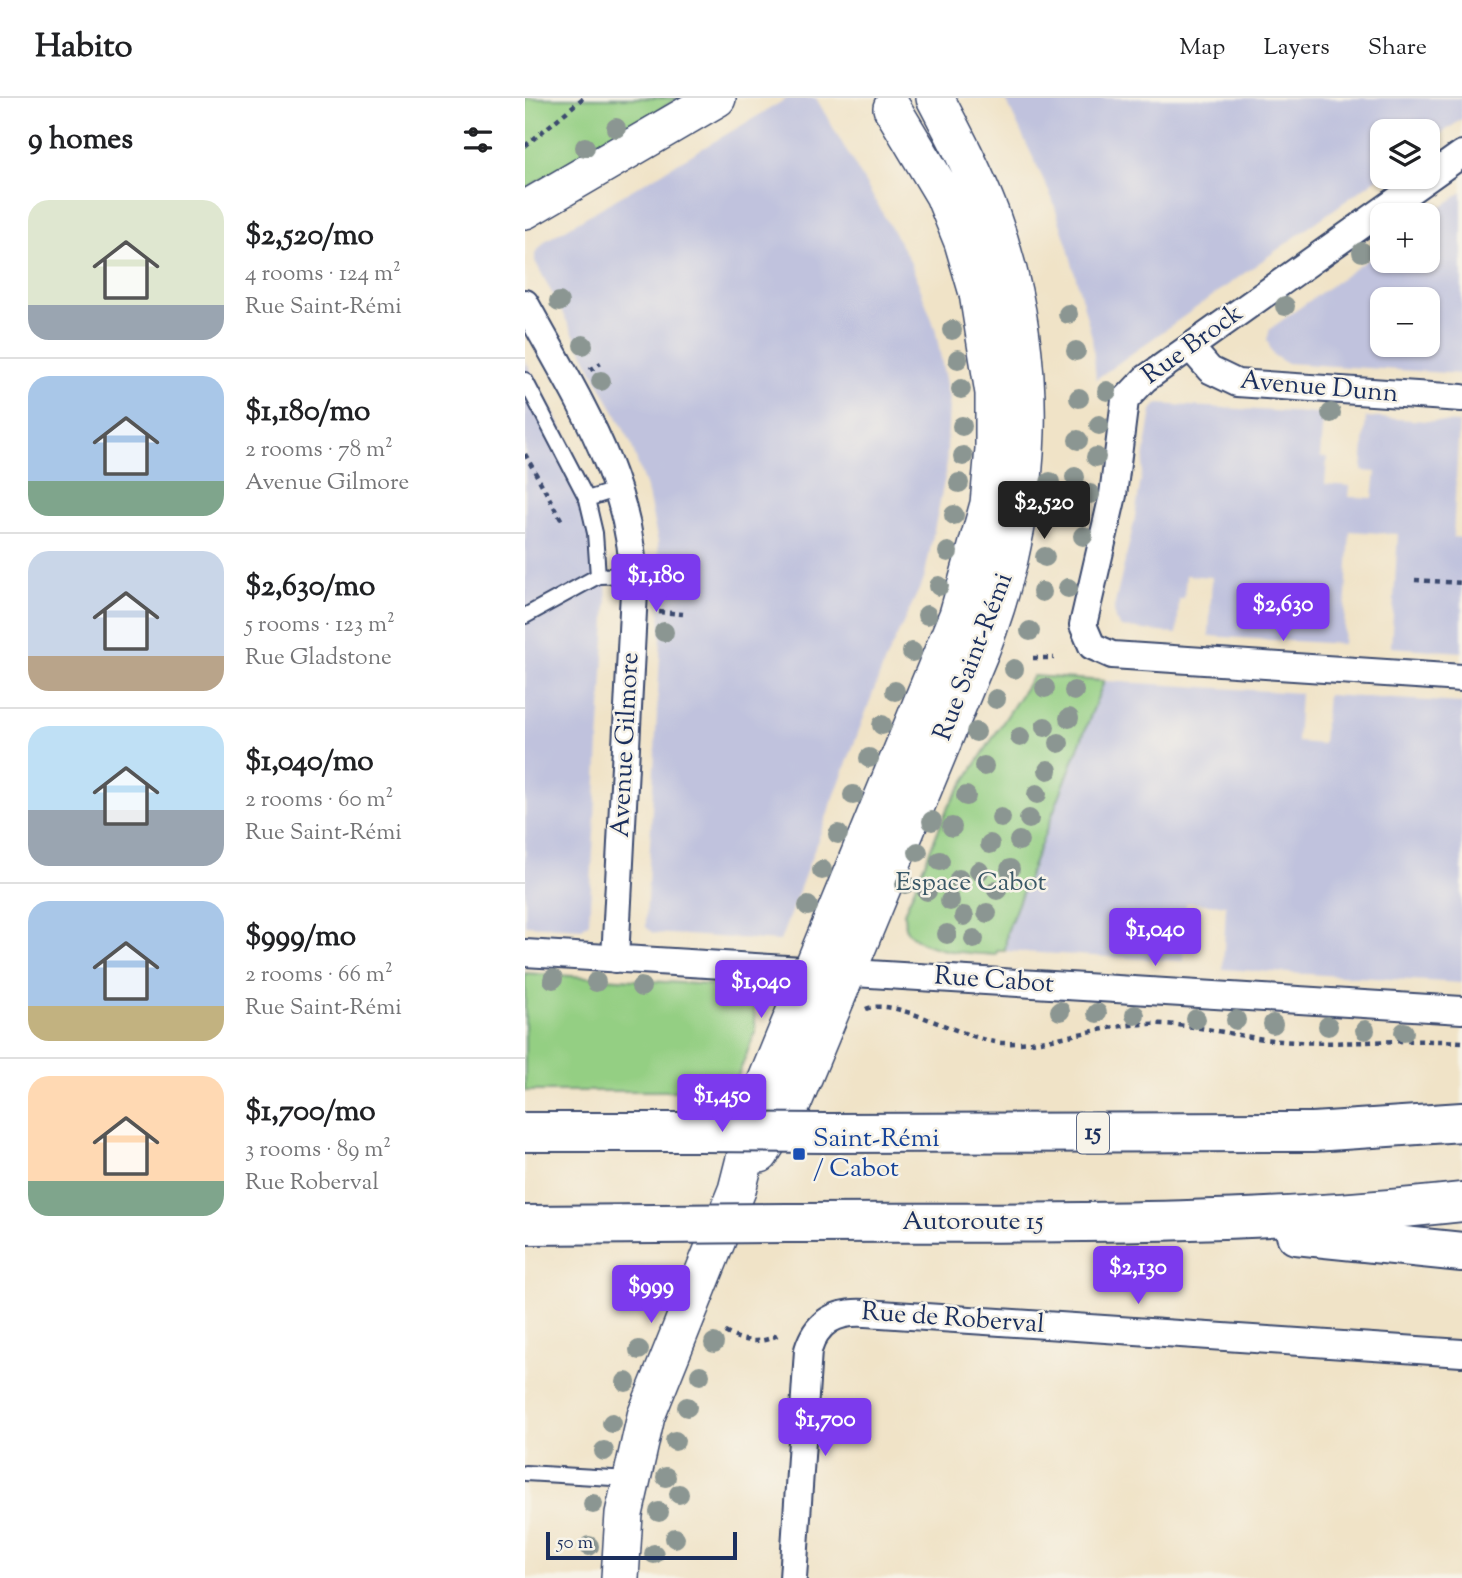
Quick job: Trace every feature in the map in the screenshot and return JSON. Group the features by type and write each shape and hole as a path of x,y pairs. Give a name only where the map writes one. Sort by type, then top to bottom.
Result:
{"highway":[{"path":"1361,1130 1462,1106"},
{"name":"15","path":"525,1132 1361,1130 1462,1122"},
{"name":"Autoroute 15","path":"525,1225 1154,1221 1368,1212 1462,1202"},
{"path":"1154,1221 1462,1252"}],"main road":[{"path":"525,210 717,98"},
{"name":"Rue Saint-Rémi","path":"620,1578 630,1479 655,1389 737,1190 762,1092 829,972 994,615 1015,538 1025,468 1025,370 1014,293 981,190 935,98"},
{"name":"Rue Saint-Rémi","path":"829,972 958,615 984,530 992,476 994,393 978,293 955,219 944,195 892,107"}],"street":[{"name":"Rue Brock","path":"1462,154 1136,385 1125,400 1113,495 1085,610 1085,636 1097,650 1124,657 1462,678"},
{"name":"Avenue Gilmore","path":"528,316 596,434 619,489 631,538 633,575 615,958"},
{"name":"Avenue Dunn","path":"1189,347 1210,370 1237,383 1462,398"},
{"name":"Rue Cabot","path":"525,953 1462,1010"},
{"name":"Rue de Roberval","path":"793,1578 807,1360 813,1336 824,1322 839,1314 858,1312 1462,1353"}],"lane":[{"path":"525,380 587,499 595,533 598,576"},
{"path":"587,499 619,489"},
{"path":"525,616 598,576 633,575"},
{"path":"525,1473 630,1479"}],"path":[{"path":"525,146 583,98"},
{"path":"590,371 601,363"},
{"path":"525,454 563,523"},
{"path":"1415,580 1462,583"},
{"path":"659,612 683,614"},
{"path":"1034,658 1054,657"},
{"name":"Rue Cabot","path":"866,1009 891,1006 961,1034 999,1043 1034,1042 1143,1024 1205,1027 1256,1038 1305,1042 1462,1042"},
{"path":"725,1332 743,1341 771,1339 779,1334"}],"shaded area":[{"path":"788,98 816,98 910,261 935,328 949,400 946,472 924,579 885,661 780,941 653,933 646,927 646,920 661,638 658,542 648,494 630,441 535,261 535,254 545,241"},
{"path":"1005,98 1462,98 1462,119 1440,135 1440,119 1370,119 1370,184 1096,379 1092,337 1052,198"},
{"path":"1462,192 1462,374 1286,363 1273,355 1267,340 1270,329 1370,258 1370,273 1440,273 1440,208"},
{"path":"525,360 564,432 590,491 605,560 607,602 589,922 582,928 525,925"},
{"path":"1157,404 1323,414 1320,457 1327,458 1325,484 1350,486 1349,497 1373,498 1376,472 1362,471 1366,417 1459,423 1453,537 1462,538 1462,652 1391,647 1398,534 1350,531 1343,644 1209,636 1212,577 1186,575 1184,599 1179,599 1177,634 1121,627 1115,620 1114,608 1134,523 1152,410"},
{"path":"1104,681 1300,693 1297,742 1323,744 1327,695 1462,703 1462,983 1223,969 1226,905 1186,903 1183,961 1005,951 1007,932"}],"green space":[{"path":"525,98 679,98 525,189"},
{"name":"Espace Cabot","path":"1033,676 1104,681 1007,932 1005,951 997,951 996,955 934,947 912,936 905,928 904,913 948,807"},
{"path":"525,973 743,987 752,994 756,1030 732,1091 525,1091"}],"place":[{"name":"Saint-Rémi / Cabot","path":"799,1154"}]}
